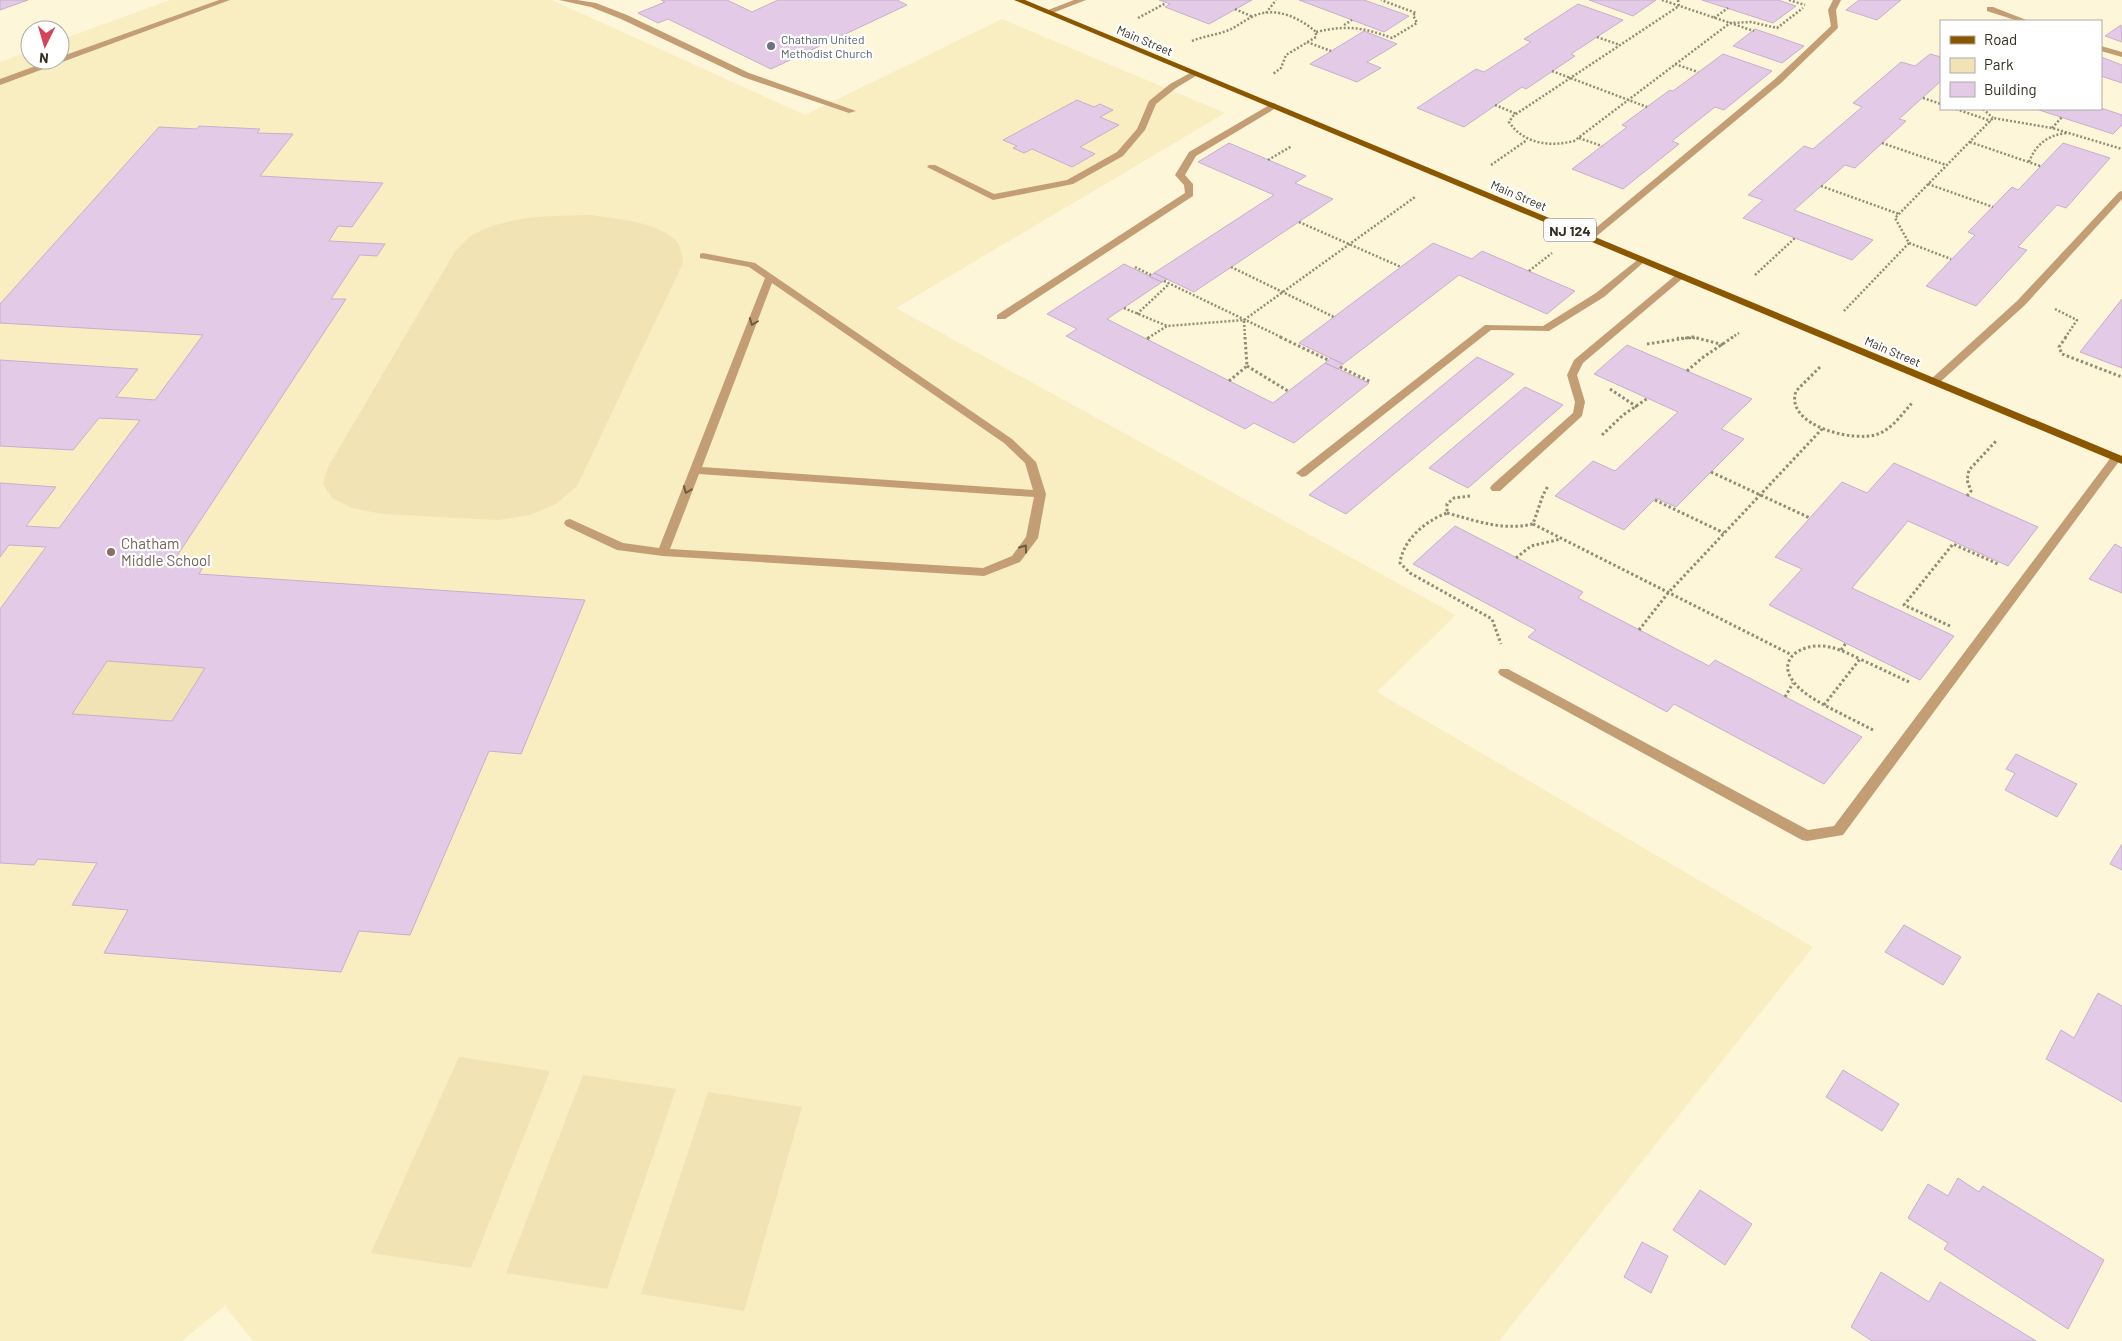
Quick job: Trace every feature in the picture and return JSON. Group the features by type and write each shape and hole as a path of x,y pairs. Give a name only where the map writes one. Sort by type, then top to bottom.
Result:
{"main road":[{"name":"Main Street","path":"1018,0 2119,459"}],"lane":[{"path":"70,56 226,0"},
{"path":"563,0 593,5 624,17 746,75 852,111"},
{"path":"1047,12 1082,0"},
{"path":"1589,238 1778,81 1835,26 1832,10 1837,0"},
{"path":"1990,9 2022,20"},
{"path":"2102,48 2122,55"},
{"path":"0,82 33,70"},
{"path":"932,167 992,197 1070,182 1120,154 1141,130 1152,103 1173,86 1195,74"},
{"path":"1001,317 1190,194 1188,184 1180,174 1192,154 1273,106"},
{"path":"1934,382 2028,296 2122,194"},
{"path":"570,523 621,547 663,552 984,572 1016,559 1032,538 1040,494 1030,462 1008,441 982,425 752,265 703,256"},
{"path":"1302,474 1490,327 1545,330 1600,295 1641,260"},
{"path":"1496,488 1578,414 1580,402 1572,375 1578,362 1680,276"},
{"path":"663,552 770,277"},
{"path":"1504,672 1807,836 1838,831 2119,459"},
{"path":"695,470 1040,494"}],"path":[{"path":"1266,13 1277,0"},
{"path":"1316,32 1344,25 1361,26 1392,38 1417,23 1413,15 1416,13 1381,0"},
{"path":"1662,0 1754,31"},
{"path":"1678,0 1679,6"},
{"path":"1679,6 1517,114 1510,122 1514,130 1527,140 1562,145 1578,138 1730,23 1751,22 1777,28 1806,6 1789,0"},
{"path":"1138,18 1166,3"},
{"path":"1714,18 1728,8"},
{"path":"1236,9 1253,17"},
{"path":"1186,45 1201,36 1228,31 1253,17 1266,13 1284,14 1300,20 1308,24 1316,32"},
{"path":"1344,25 1352,20"},
{"path":"1266,78 1281,68 1286,55 1316,37 1316,32"},
{"path":"1597,37 1620,45"},
{"path":"1307,42 1331,51"},
{"path":"1675,64 1698,72"},
{"path":"1552,71 1647,107"},
{"path":"1923,98 1940,104"},
{"path":"1495,105 1517,114"},
{"path":"1960,110 1992,119 2052,128 2122,148"},
{"path":"1984,110 1992,119"},
{"path":"2052,128 2062,117"},
{"path":"1951,260 1909,243 1895,218 1992,119"},
{"path":"2028,162 2031,153 2046,137 2054,134 2072,133"},
{"path":"1578,138 1602,146"},
{"path":"1487,168 1527,140"},
{"path":"1970,142 2040,166"},
{"path":"1882,143 1946,165"},
{"path":"1268,160 1293,145"},
{"path":"1928,184 1993,207"},
{"path":"1822,186 1899,214"},
{"path":"1124,308 1167,326 1244,320 1421,192"},
{"path":"1299,222 1401,267"},
{"path":"1753,277 1795,238"},
{"path":"1842,314 1909,243"},
{"path":"1529,272 1556,250"},
{"path":"1231,268 1334,317"},
{"path":"1164,281 1328,360"},
{"path":"1137,314 1169,284"},
{"path":"2028,296 2078,320 2059,347 2062,354 2122,377"},
{"path":"1244,320 1247,366"},
{"path":"1147,339 1167,326"},
{"path":"1687,372 1702,358 1724,345 1743,330"},
{"path":"1640,344 1686,336 1704,337 1724,345"},
{"path":"1823,364 1801,385 1795,395 1796,407 1806,420 1822,429 1859,438 1877,435 1891,426 1912,403"},
{"path":"1229,381 1247,366"},
{"path":"1247,366 1288,392"},
{"path":"1604,386 1637,407"},
{"path":"1639,630 1668,593 1822,429"},
{"path":"1967,496 1972,491 1967,480 1969,470 1997,439"},
{"path":"1711,472 1810,518"},
{"path":"1496,488 1468,497 1454,498 1447,504 1447,513 1438,515 1412,538 1402,550 1400,563 1410,573 1492,619 1501,643 1504,672"},
{"path":"1655,500 1724,533"},
{"path":"1533,524 1792,656"},
{"path":"1516,558 1525,549 1535,544 1554,543 1562,538"},
{"path":"1952,627 1904,605 1953,544 2000,564"},
{"path":"1841,650 1846,643"},
{"path":"1876,731 1824,705 1793,683 1788,672 1788,663 1792,656 1800,649 1811,646 1841,650 1910,683"},
{"path":"1824,705 1860,658"},
{"path":"1785,697 1793,683"}],"shaded area":[{"path":"170,0 552,0 805,115 1002,19 1225,113 896,308 1456,615 1377,692 1813,947 1499,1341 253,1341 225,1306 182,1341 0,1341 0,62 20,55 20,70 70,70 70,36"}],"green space":[{"path":"591,215 645,224 665,232 678,243 683,263 577,486 556,504 530,515 498,520 382,514 352,508 332,498 323,484 328,467 454,253 463,243 471,236 502,223 547,216"},
{"path":"107,661 205,668 172,721 72,714"},
{"path":"459,1057 550,1071 471,1268 371,1253"},
{"path":"583,1075 676,1089 607,1289 506,1273"},
{"path":"708,1092 802,1107 744,1311 641,1294"}],"building":[{"path":"0,0 28,0 0,10"},
{"name":"Chatham United Methodist Church","path":"661,0 727,0 752,12 778,0 897,0 907,5 771,69 668,19 658,23 638,13 665,2"},
{"path":"1159,0 1252,0 1209,24 1165,7 1170,4"},
{"path":"1299,0 1364,0 1409,16 1384,32"},
{"path":"1589,0 1656,0 1633,16"},
{"path":"1702,0 1778,0 1796,6 1773,23"},
{"path":"1859,0 1901,0 1877,20 1846,10"},
{"path":"1578,4 1623,20 1571,54 1575,56 1526,89 1522,87 1464,127 1417,108 1476,69 1484,72 1531,42 1524,39"},
{"path":"2121,25 2122,42 2105,36"},
{"path":"1755,29 1804,46 1782,63 1733,46"},
{"path":"1364,31 1397,44 1367,62 1381,68 1357,82 1310,64"},
{"path":"1723,54 1772,71 1724,110 1715,107 1672,141 1679,144 1623,189 1572,169 1627,127 1622,125 1670,90 1673,91"},
{"path":"1930,54 1940,57 1940,82 1899,119 1906,121 1855,168 1845,165 1794,210 1873,240 1852,260 1743,218 1763,200 1748,195 1804,146 1813,149 1862,107 1853,103 1901,62 1915,66"},
{"path":"2102,57 2122,65 2122,83 2102,76"},
{"path":"1077,100 1094,107 1100,104 1113,110 1100,117 1119,125 1080,147 1095,154 1072,167 1032,149 1024,153 1013,148 1017,146 1003,140"},
{"path":"2102,108 2122,115 2122,125 2113,134 2039,110 2102,110"},
{"name":"Chatham Middle School","path":"199,126 260,129 257,133 293,134 260,176 383,183 352,227 338,226 329,241 385,244 377,256 360,255 331,299 346,299 173,562 205,564 199,574 585,600 521,754 489,751 410,935 359,931 341,972 104,953 128,910 72,905 97,863 38,859 34,865 0,863 0,609 46,547 9,545 0,557 0,483 56,487 26,526 59,528 140,420 99,418 73,450 0,446 0,360 138,369 116,397 155,400 203,335 0,323 0,304 159,127 197,129","holes":["107,661 205,668 172,721 72,714"]},
{"path":"1229,143 1306,176 1295,183 1333,199 1194,292 1154,273 1274,195 1198,162"},
{"path":"2063,143 2110,158 2066,208 2057,205 2018,247 2027,250 1976,306 1926,286 1975,235 1968,232 2012,187 2018,190"},
{"path":"1433,243 1472,259 1482,251 1575,291 1547,314 1459,275 1343,364 1299,343"},
{"path":"1124,264 1162,282 1107,319 1273,403 1325,363 1369,383 1294,443 1254,423 1245,429 1066,336 1077,329 1047,314"},
{"path":"1154,273 1167,279 1162,282 1149,277"},
{"path":"2122,299 2122,368 2080,352"},
{"path":"1627,345 1752,399 1721,429 1744,439 1676,507 1656,498 1624,530 1555,496 1593,461 1615,471 1678,412 1594,374"},
{"path":"1477,357 1514,374 1346,514 1309,495"},
{"path":"1331,358 1343,364 1338,369 1325,363"},
{"path":"1525,387 1563,405 1468,488 1429,468"},
{"path":"1894,463 2038,527 2008,566 1908,521 1852,588 1954,636 1920,680 1769,605 1802,569 1775,557 1842,482 1867,493"},
{"path":"1455,526 1583,592 1578,598 1709,666 1715,660 1862,737 1824,784 1674,704 1667,712 1528,637 1536,630 1413,564"},
{"path":"2115,544 2122,548 2122,593 2089,579"},
{"path":"2016,754 2077,784 2057,817 2005,790 2015,773 2006,769"},
{"path":"2122,844 2122,870 2110,864"},
{"path":"1904,925 1961,957 1943,985 1885,952"},
{"path":"2098,993 2122,1006 2122,1102 2046,1059 2061,1030 2074,1038"},
{"path":"1843,1070 1899,1104 1882,1131 1826,1097"},
{"path":"1958,1178 1979,1192 1983,1186 2104,1260 2068,1329 1944,1249 1948,1243 1908,1218 1928,1184 1948,1196"},
{"path":"1700,1190 1752,1224 1725,1265 1673,1230"},
{"path":"1642,1242 1668,1256 1651,1293 1624,1277"},
{"path":"1881,1272 1929,1302 1940,1282 2036,1341 1872,1341 1851,1327"}],"place":[{"name":"Chatham United Methodist Church","path":"771,46"},
{"name":"Chatham Middle School","path":"111,552"}]}
